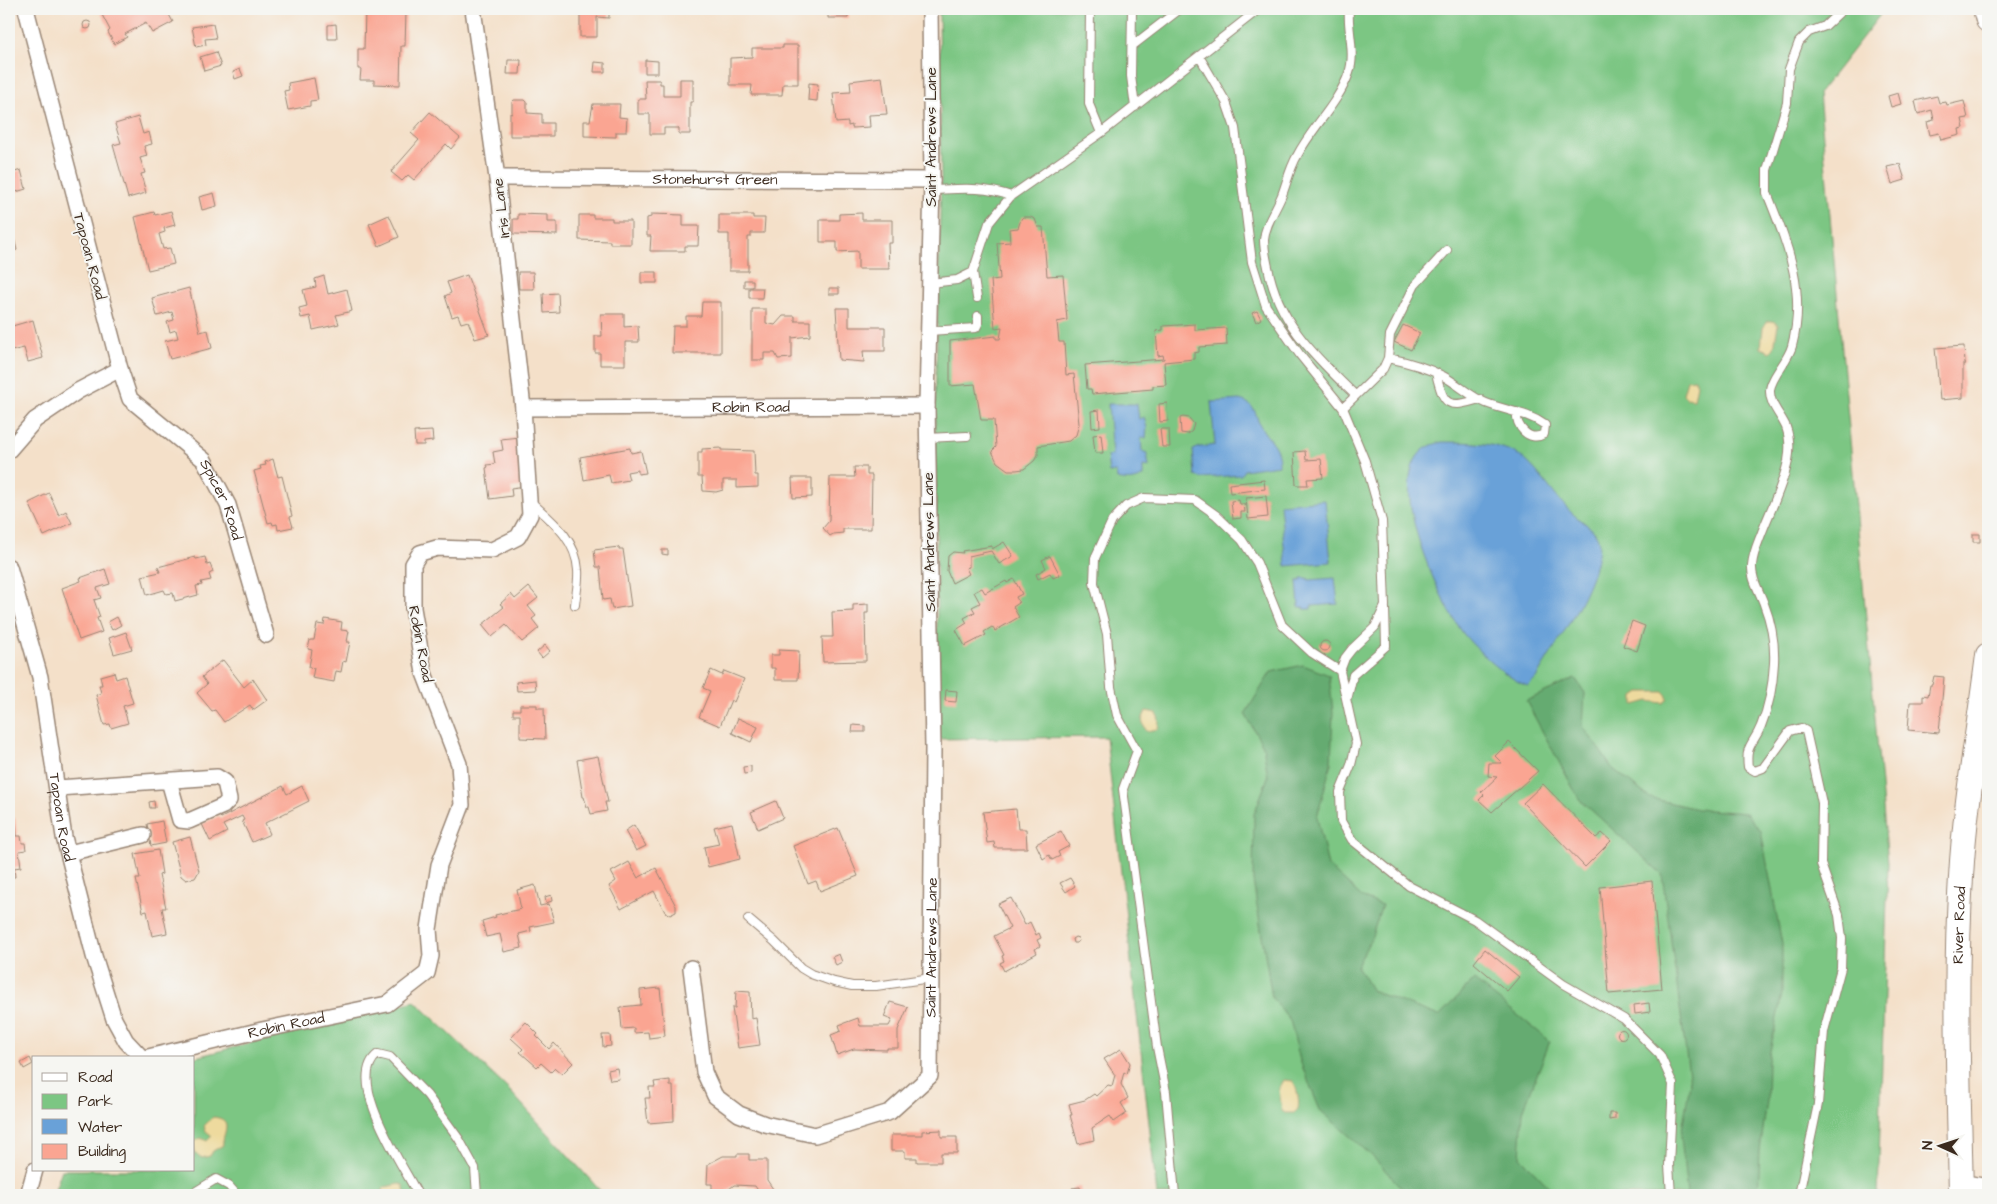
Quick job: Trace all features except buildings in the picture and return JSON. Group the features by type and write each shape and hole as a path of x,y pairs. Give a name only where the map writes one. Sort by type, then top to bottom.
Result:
{"main road":[{"path":"1985,9 1988,20"},
{"name":"River Road","path":"1960,1189 1958,952 1961,875 1988,656"}],"street":[{"name":"Tapoan Road","path":"26,9 120,369"},
{"name":"Iris Lane","path":"473,9 498,178 523,408"},
{"name":"Saint Andrews Lane","path":"691,968 704,1072 715,1096 739,1114 765,1124 815,1135 890,1112 930,1076 933,748 927,406 932,185 930,9"},
{"name":"Stonehurst Green","path":"498,178 932,185"},
{"path":"9,450 35,420 78,391 120,369"},
{"name":"Spicer Road","path":"120,369 130,399 204,460 228,505 266,635"},
{"name":"Robin Road","path":"152,1056 262,1030 387,1004 427,973 431,956 429,929 438,865 462,805 458,764 424,673 412,608 413,564 420,553 437,548 492,550 518,538 530,514 523,408 927,406"},
{"name":"Tapoan Road","path":"9,567 40,678 64,837 94,956 114,1019 126,1041 141,1056"},
{"path":"58,788 169,781"},
{"path":"69,852 142,835"},
{"path":"28,1195 34,1172"},
{"path":"1960,1189 1988,1187"}],"lane":[{"path":"1090,9 1089,104 1101,133"},
{"path":"1132,9 1131,76 1135,107"},
{"path":"1132,46 1180,9"},
{"path":"977,298 973,272 989,223 1011,196 1101,133 1259,9"},
{"path":"1349,9 1350,71 1339,95 1296,157 1282,196 1270,218 1264,240 1271,282 1294,331 1355,396"},
{"path":"1799,1195 1818,1104 1824,1031 1841,968 1842,938 1839,915 1821,864 1822,803 1806,731 1801,728 1790,731 1764,768 1755,771 1748,767 1747,756 1751,742 1761,727 1769,699 1774,663 1773,633 1753,578 1753,556 1785,469 1790,444 1786,428 1772,401 1770,390 1772,383 1791,352 1795,334 1797,288 1794,268 1767,193 1766,180 1767,170 1787,103 1789,69 1799,42 1809,32 1825,26 1843,9"},
{"path":"1199,56 1226,102 1236,128 1252,262 1266,306 1300,355 1343,408 1365,461 1382,521 1386,646 1353,675 1348,689 1348,705"},
{"path":"932,185 994,189 1011,196"},
{"path":"1343,408 1383,369 1388,358 1390,335 1415,285 1447,250"},
{"path":"930,283 957,280 973,272"},
{"path":"929,331 976,328 978,316"},
{"path":"1388,358 1414,363 1436,373 1486,403 1517,412"},
{"path":"1436,373 1446,401 1460,405 1480,400"},
{"path":"928,438 967,436"},
{"path":"1175,1195 1166,1092 1155,1029 1123,789 1137,751 1117,715 1111,688 1107,634 1094,583 1096,558 1112,521 1126,506 1144,498 1195,500 1216,515 1242,540 1257,564 1282,625 1312,653 1340,671"},
{"path":"530,500 562,530 574,550 578,570 575,605"},
{"path":"1385,606 1375,627 1352,649 1345,658 1340,671 1356,744 1351,766 1340,792 1341,821 1352,840 1409,886 1475,920 1563,984 1624,1019 1660,1055 1673,1084 1669,1165 1671,1195"},
{"path":"748,919 802,968 811,974 834,982 852,986 876,986 931,978"},
{"path":"418,1195 385,1137 374,1110 368,1087 369,1069 373,1058 378,1054 390,1057 427,1095 459,1139 475,1168 477,1195"},
{"path":"190,1195 216,1179 229,1186 237,1195"}],"green space":[{"path":"939,9 1898,9 1883,11 1819,93 1888,863 1878,1195 1157,1195 1106,737 938,739 935,408 941,178"},
{"path":"1303,665 1329,675 1333,712 1331,764 1317,817 1328,866 1363,898 1382,905 1372,936 1357,966 1372,991 1439,1016 1474,980 1550,1041 1523,1111 1520,1157 1557,1195 1408,1195 1371,1155 1320,1110 1300,1061 1290,1020 1272,998 1253,881 1254,814 1268,777 1263,746 1245,714 1271,672"},
{"path":"1575,678 1585,693 1583,726 1612,768 1650,798 1697,809 1746,813 1761,831 1782,944 1782,994 1768,1061 1767,1101 1760,1151 1758,1195 1687,1195 1681,1136 1690,1083 1662,874 1579,799 1526,701"},
{"path":"415,1001 509,1090 604,1195 53,1195 61,1172 195,1172 195,1057"}],"sand":[{"path":"1767,321 1773,321 1778,325 1774,348 1770,352 1761,348 1763,328"},
{"path":"1694,379 1697,384 1694,399 1686,398 1683,394 1687,380"},
{"path":"1640,692 1664,692 1667,700 1663,703 1648,701 1634,705 1634,696"},
{"path":"1146,711 1157,713 1158,729 1146,731 1142,720"},
{"path":"1284,1080 1293,1081 1297,1091 1299,1106 1294,1113 1282,1111 1279,1089"},
{"path":"213,1117 220,1118 226,1124 223,1145 213,1151 210,1156 202,1158 195,1153 195,1141 201,1138 207,1141 212,1136 206,1131 204,1126"},
{"path":"403,1185 406,1195 384,1195 383,1189 385,1187"}],"water":[{"path":"1239,400 1248,403 1253,408 1260,425 1276,448 1279,465 1244,470 1241,475 1202,478 1195,476 1193,450 1215,445 1211,402"},
{"path":"1108,404 1137,404 1139,419 1144,417 1147,428 1146,438 1141,438 1142,451 1147,453 1149,467 1143,466 1143,476 1137,479 1127,481 1117,479 1116,472 1109,473 1107,456 1112,455"},
{"path":"1442,442 1487,444 1520,456 1534,469 1559,500 1575,516 1591,528 1599,541 1597,561 1584,596 1536,678 1528,686 1512,678 1493,664 1463,633 1441,595 1420,543 1409,491 1412,469 1423,450"},
{"path":"1325,500 1331,562 1286,566 1280,504"},
{"path":"1301,578 1308,578 1309,580 1335,578 1338,604 1311,606 1311,609 1299,607 1297,581 1301,581"}]}
